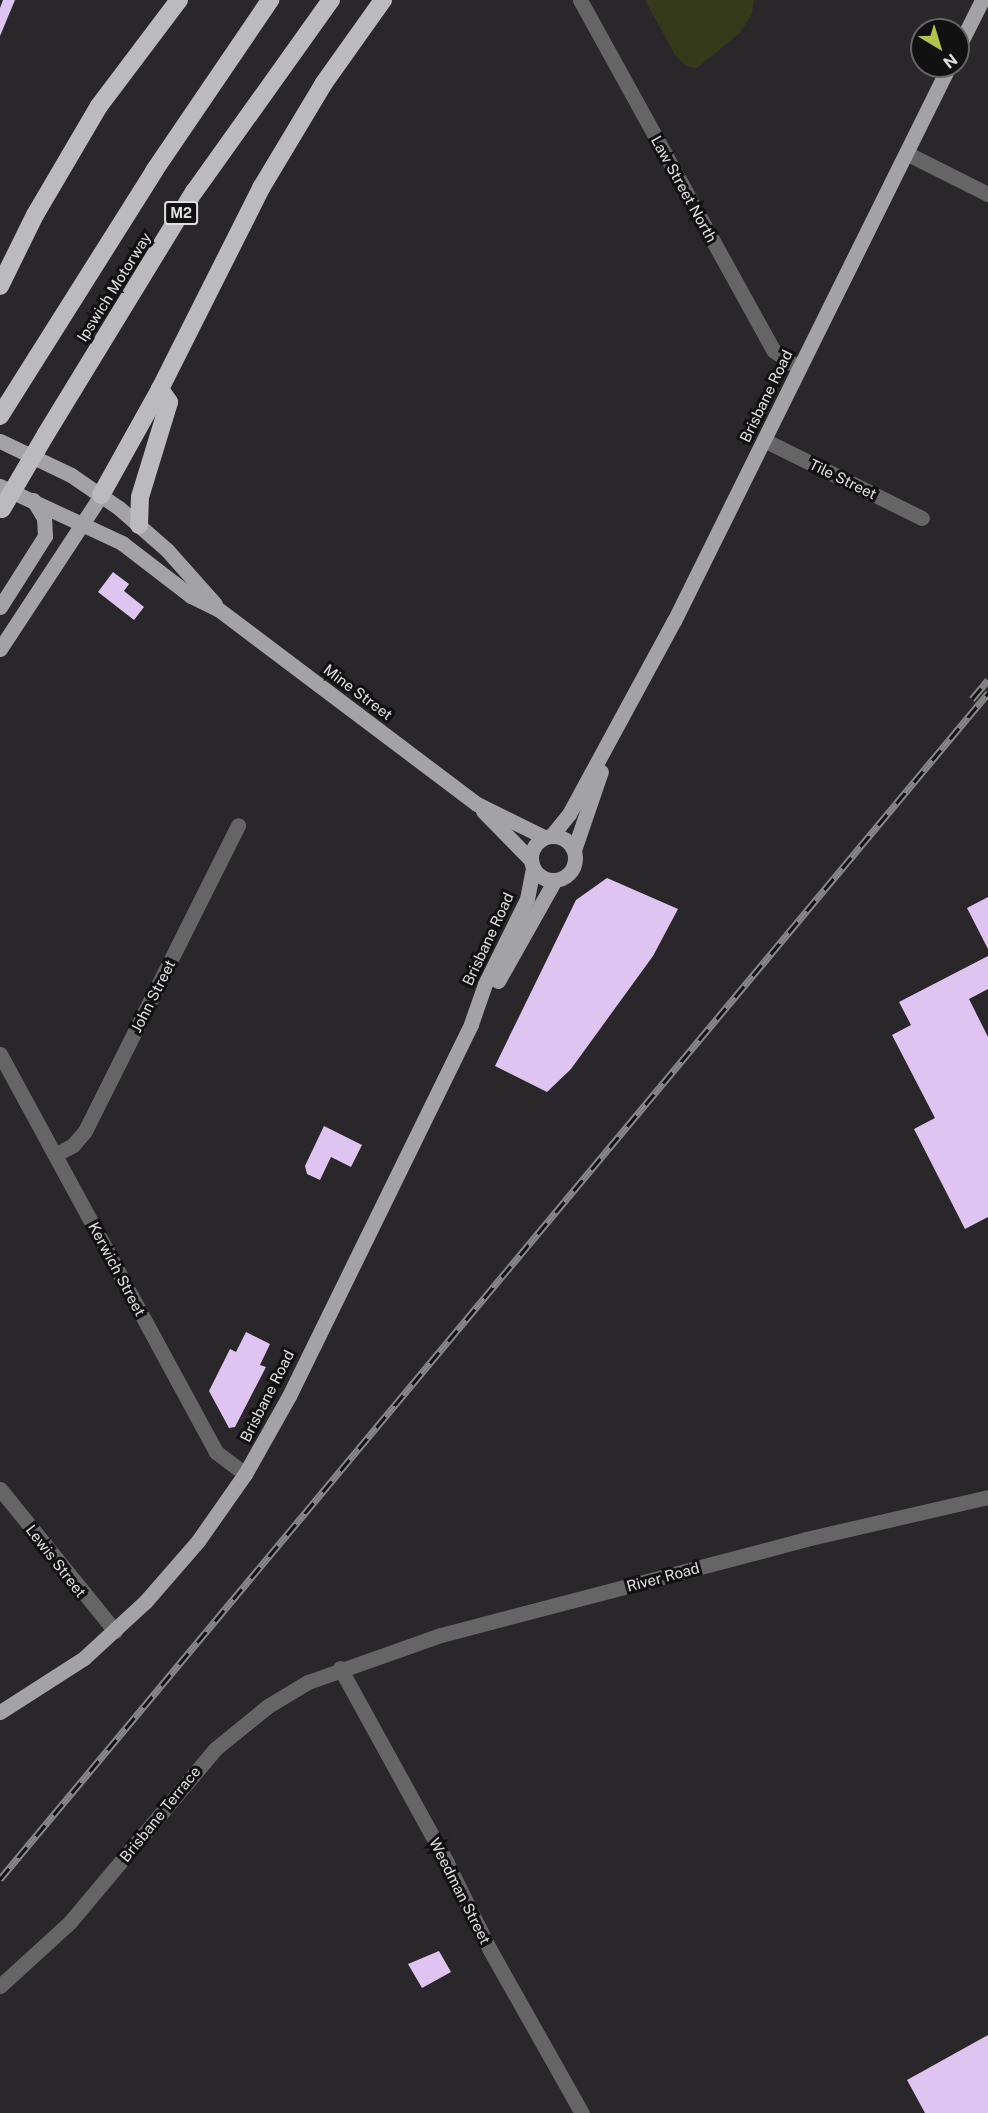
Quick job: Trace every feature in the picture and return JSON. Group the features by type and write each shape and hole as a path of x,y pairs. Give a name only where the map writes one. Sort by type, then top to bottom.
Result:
{"highway":[{"path":"0,286 35,215 88,124 179,0"},
{"name":"Ipswich Motorway","path":"1,415 154,171 270,0"},
{"name":"Ipswich Motorway","path":"1,510 194,192 331,0"},
{"path":"101,495 160,389 266,179 324,83 383,0"},
{"path":"139,525 140,497 169,402 160,389"}],"main road":[{"path":"970,24 982,0"},
{"name":"Brisbane Road","path":"548,836 565,821 611,739 764,440 943,78"},
{"name":"Mine Street","path":"0,441 101,495 167,550 218,609"},
{"name":"Mine Street","path":"0,486 122,543 191,596 218,609 477,804 532,864"},
{"path":"0,649 101,495"},
{"path":"0,608 45,536 44,518 33,500"},
{"name":"Brisbane Road","path":"574,850 611,739"},
{"name":"Mine Street","path":"477,804 548,836"},
{"path":"548,836 566,839 574,850 573,866 555,879 545,879 532,864 533,847 548,836"},
{"name":"Brisbane Road","path":"471,1024 485,984 527,899 532,864"},
{"name":"Brisbane Road","path":"0,1712 84,1658 115,1631 182,1561 245,1474 276,1422 471,1024 555,879"}],"street":[{"name":"Law Street North","path":"580,0 772,350 799,368"},
{"path":"906,153 988,194"},
{"name":"Tile Street","path":"764,440 922,518"},
{"name":"John Street","path":"55,1155 73,1145 85,1131 238,825"},
{"name":"Kerwich Street","path":"0,1054 216,1452 245,1474"},
{"name":"Lewis Street","path":"0,1489 115,1631"},
{"name":"River Road","path":"340,1668 441,1635 806,1539 988,1497"},
{"name":"Brisbane Terrace","path":"0,1986 70,1922 215,1749 289,1692 340,1668"},
{"name":"Weedman Street","path":"340,1668 447,1863 489,1950 582,2113"}],"green space":[{"path":"645,0 754,0 752,14 740,33 697,68 686,66 675,55"}],"building":[{"path":"3,0 15,0 0,36 0,8"},
{"path":"113,572 129,584 124,591 144,607 134,620 98,592"},
{"path":"607,878 678,909 653,956 571,1069 547,1092 495,1066 576,900"},
{"path":"988,897 988,949 967,908"},
{"path":"988,956 988,989 969,999 988,1037 988,1217 965,1229 914,1129 935,1118 892,1035 911,1025 899,1002"},
{"path":"324,1126 362,1145 351,1167 331,1157 320,1180 307,1174 305,1166"},
{"path":"246,1332 270,1344 260,1365 266,1367 235,1427 229,1428 209,1391 230,1349 236,1352"},
{"path":"439,1951 451,1972 422,1988 408,1964"},
{"path":"988,2035 988,2113 925,2113 907,2080"}],"railway":[{"path":"972,699 988,680"},
{"path":"0,1879 988,693"}]}
